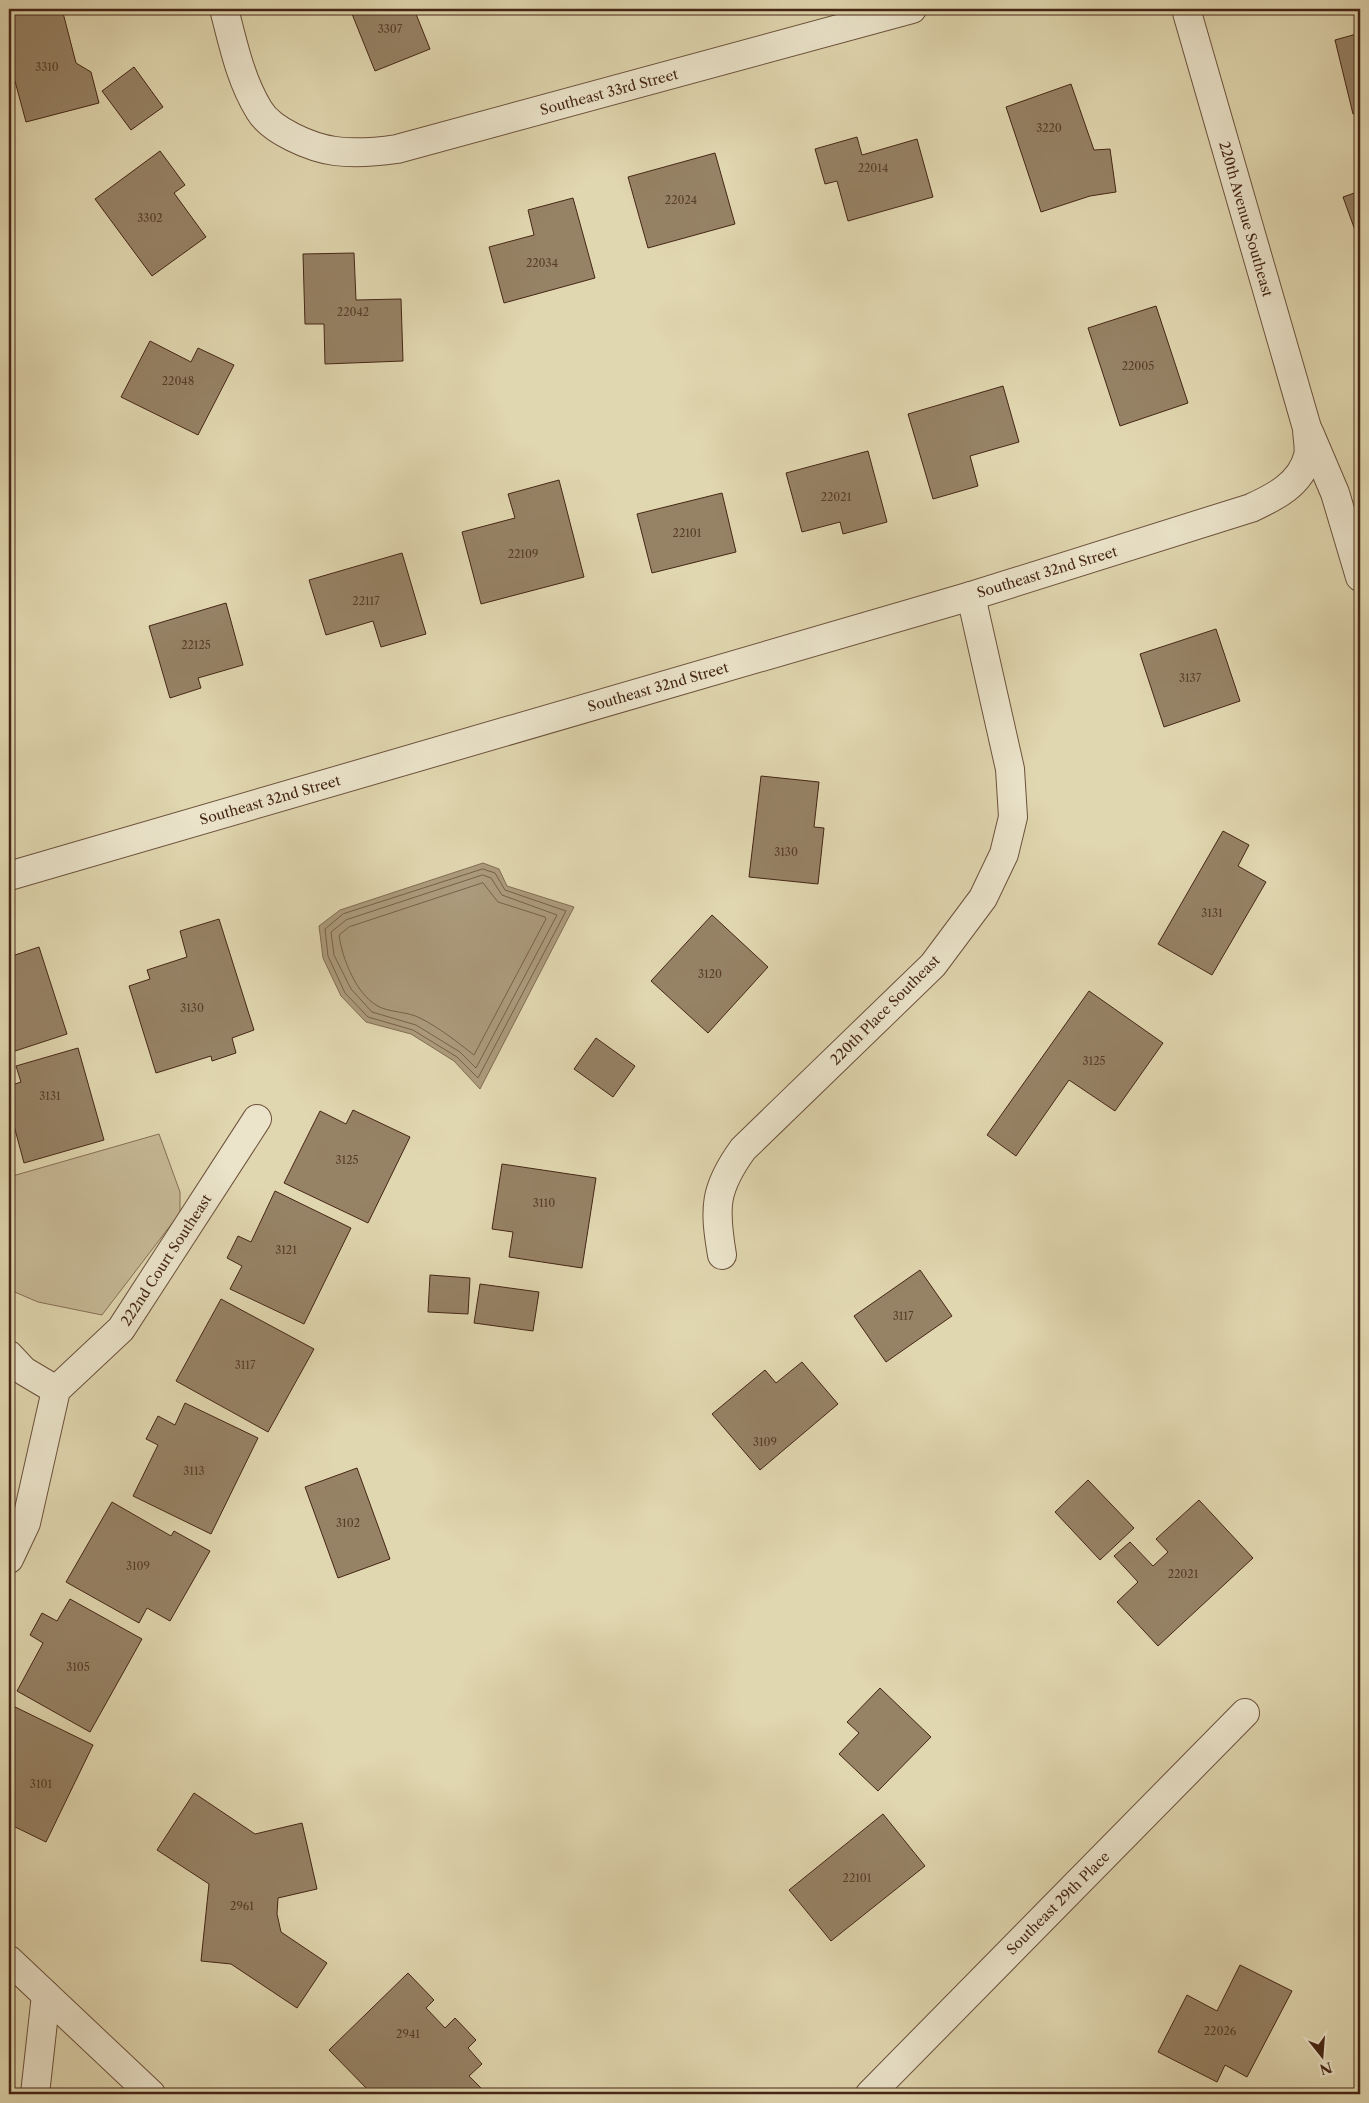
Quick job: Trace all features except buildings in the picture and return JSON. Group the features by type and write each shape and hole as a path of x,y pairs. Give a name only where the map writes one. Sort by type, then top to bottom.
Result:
{"street":[{"name":"Southeast 33rd Street","path":"224,9 244,80 260,112 281,132 304,141 334,151 365,153 397,150 912,9"},
{"name":"220th Avenue Southeast","path":"1186,9 1307,428 1335,493 1360,577"},
{"name":"220th Avenue Southeast","path":"1298,476 1308,456 1307,428"},
{"name":"Southeast 32nd Street","path":"9,876 971,596 1251,508 1282,493 1298,476"},
{"name":"220th Place Southeast","path":"722,1255 717,1225 718,1198 726,1172 743,1149 933,965 983,898 1004,854 1013,817 1010,769 971,596"},
{"name":"222nd Court Southeast","path":"56,1390 121,1329 257,1118"},
{"path":"9,1355 24,1371 56,1390 26,1522 9,1559"},
{"name":"Southeast 29th Place","path":"870,2094 1245,1712"},
{"path":"9,1960 151,2094"},
{"path":"35,2094 46,1995"}],"shaded area":[{"path":"159,1134 180,1192 180,1213 102,1315 38,1302 10,1290 9,1177"}],"water":[{"path":"483,863 499,869 507,886 574,907 480,1089 454,1061 411,1034 366,1022 341,996 323,958 319,926 340,910"}]}
